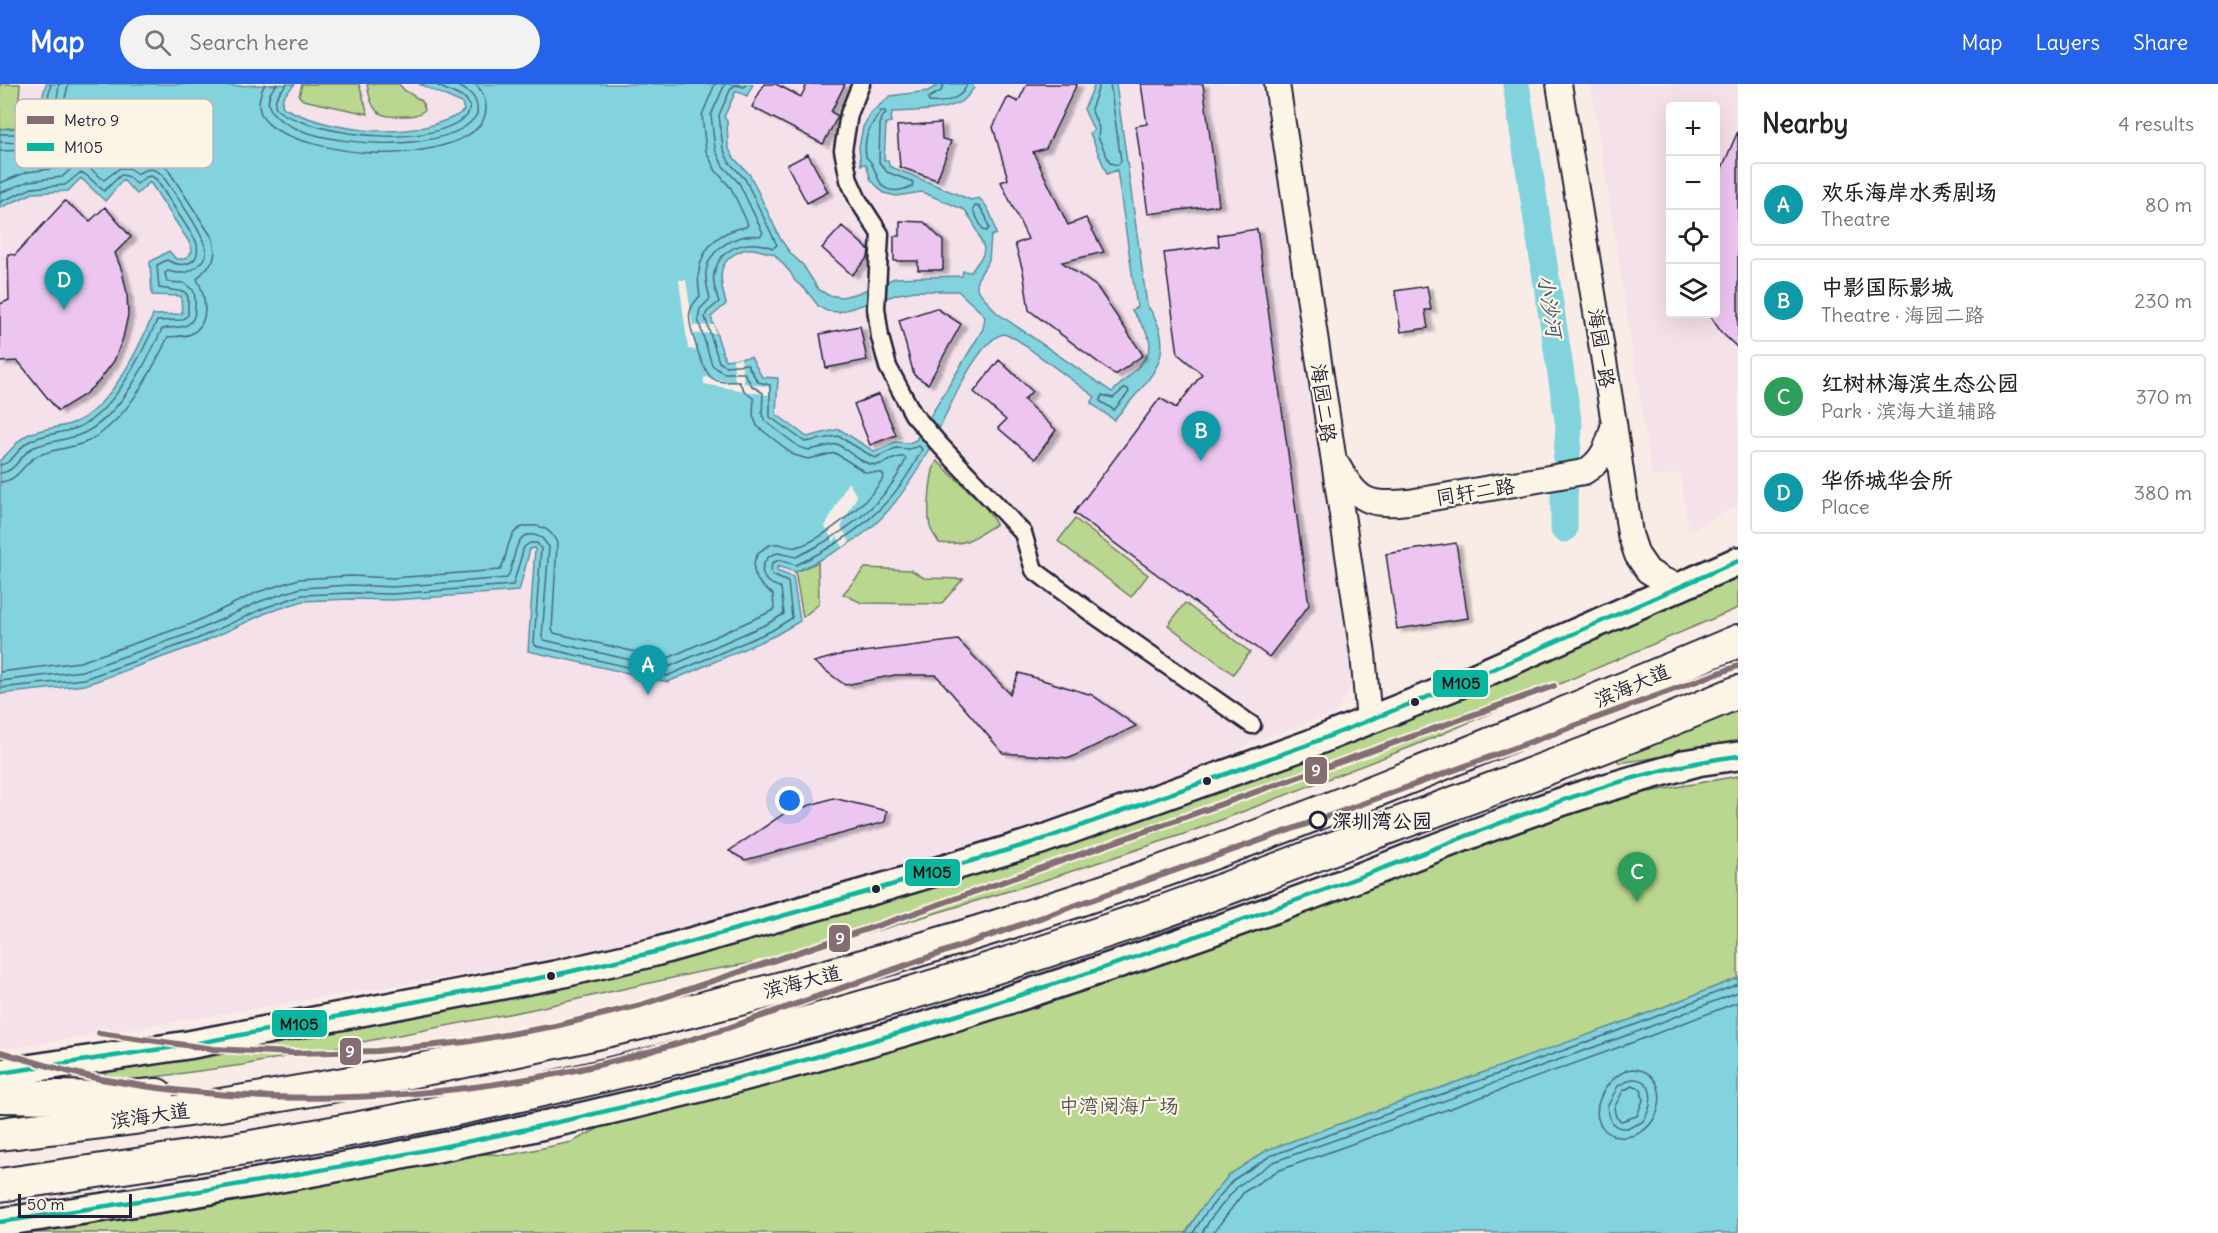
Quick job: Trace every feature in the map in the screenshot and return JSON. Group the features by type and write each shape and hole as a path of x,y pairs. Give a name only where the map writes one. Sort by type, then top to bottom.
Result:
{"highway":[{"path":"1656,675 1738,631"},
{"name":"滨海大道","path":"0,1134 159,1114 335,1085 520,1049 696,1008 870,963 1135,881 1309,817 1478,751 1738,641"},
{"name":"滨海大道","path":"0,1185 166,1161 347,1131 528,1094 706,1050 884,1001 1131,922 1447,806 1677,718 1738,692"},
{"path":"0,1096 108,1098 335,1085"}],"main road":[{"path":"0,1072 188,1045 555,975 655,952 799,912 1041,840 1307,745 1369,721 1738,561"},
{"path":"1447,806 1738,756"},
{"path":"0,1222 127,1204 447,1146 676,1095 859,1045 1020,996 1157,951 1509,820 1616,784 1701,761"}],"street":[{"path":"861,84 849,114 843,150 849,180 858,200 880,234 876,308 880,338 888,367 913,414 1023,533 1034,570 1252,725"},
{"name":"海园二路","path":"1276,84 1363,654 1369,721"},
{"name":"海园一路","path":"1559,84 1633,545 1648,571 1681,587"},
{"name":"同轩二路","path":"1332,453 1351,488 1361,497 1370,502 1382,504 1409,502 1584,472 1598,462 1604,453 1614,423"}],"shaded area":[{"path":"0,84 1265,84 1355,679 1336,713 1252,742 1216,765 1033,829 890,871 620,944 490,970 0,1050"},
{"path":"1591,84 1738,84 1738,505 1689,531 1680,473 1652,477"}],"green space":[{"path":"0,84 20,84 19,99 15,99 15,127 0,129"},
{"path":"302,84 359,84 368,114 303,100 299,96"},
{"path":"367,84 399,84 404,90 422,101 425,110 412,116 394,117 381,114 373,106"},
{"path":"937,461 984,505 996,524 963,542 939,543 929,520 931,482"},
{"path":"1075,519 1148,575 1131,597 1058,541"},
{"path":"818,562 819,604 803,617 795,572"},
{"path":"865,568 911,570 924,578 963,579 941,604 862,603 843,594"},
{"path":"1738,569 1738,608 1416,745 1187,833 1042,881 883,929 776,959 699,972 529,1010 243,1065 96,1085 0,1087 899,895"},
{"path":"1185,603 1250,652 1233,674 1168,625"},
{"path":"1738,710 1738,745 1619,763 1617,759"},
{"name":"中湾阅海广场","path":"1738,776 1738,978 1635,1018 1200,1210 1186,1233 0,1233 466,1153 509,1155 572,1142 617,1119 1320,898 1615,798"}],"water":[{"path":"46,84 234,86 295,84 283,97 284,108 302,116 342,127 385,131 426,127 455,117 464,110 462,103 419,84 753,84 747,96 736,91 724,117 727,121 728,147 734,158 750,175 781,240 791,254 803,265 818,289 828,295 842,297 895,278 962,276 963,271 971,272 983,255 984,248 965,210 922,192 896,196 884,193 871,180 866,164 861,165 859,147 863,127 871,113 890,96 928,91 940,84 972,84 974,88 965,99 949,107 892,112 891,122 886,123 884,160 888,160 889,166 971,200 979,198 983,202 994,223 996,234 991,236 989,260 977,280 977,289 997,313 1112,392 1141,363 1150,344 1132,310 1137,307 1117,170 1107,174 1090,133 1094,131 1084,109 1095,84 1116,84 1147,305 1157,323 1162,339 1161,353 1148,379 1114,420 1091,403 1095,397 1016,339 1004,334 993,339 971,366 922,462 885,514 850,543 795,572 777,566 777,571 793,577 800,621 774,636 668,682 528,651 535,548 530,549 519,591 393,600 303,601 266,613 199,644 85,685 0,694 0,460 27,435 74,423 104,400 124,373 153,315 182,314 181,296 152,295 150,262 169,251 176,259 185,259 192,252 191,245 150,182 137,194 123,180 105,201 81,178 68,191 33,193 0,208 0,129 15,128 15,168 213,168 213,99 42,99","holes":["746,249 774,254 819,307 827,311 839,312 915,291 958,291 983,314 985,318 983,329 916,440 909,443 895,442 875,452 839,429 807,437 776,414 778,378 762,377 751,357 725,360 711,317 726,304 721,278 724,264 736,253"]},
{"path":"1738,978 1738,1233 1186,1233 1200,1210 1229,1175 1267,1150 1635,1018"}],"pier":[{"path":"679,280 686,280 693,326 714,325 716,333 694,334 696,350 688,349"},
{"path":"741,358 744,383 769,387 769,395 704,384 704,377 735,382 733,359"},
{"path":"848,482 857,496 841,527 850,542 843,547 837,536 834,542 825,527"}],"building":[{"path":"764,84 776,84 801,97 807,84 845,84 831,112 838,116 823,144 752,107"},
{"path":"1027,84 1077,84 1046,148 1033,152 1068,225 1086,218 1104,252 1062,262 1097,287 1143,355 1115,375 1029,310 1023,271 1015,244 1028,239 1001,182 1008,179 993,127 1008,97 1018,102"},
{"path":"1141,84 1203,84 1219,205 1148,214 1136,126 1147,124"},
{"path":"941,123 942,139 951,141 937,180 900,167 897,126"},
{"path":"1738,131 1738,348 1721,332 1712,318 1720,318 1720,173"},
{"path":"808,154 828,192 807,203 787,165"},
{"path":"65,201 90,221 105,207 131,237 115,253 127,293 128,315 123,338 114,361 99,381 84,395 58,411 18,361 0,362 0,304 9,300 8,254 15,255"},
{"path":"900,221 924,222 943,241 943,270 918,270 918,261 894,261 894,236 900,236"},
{"path":"842,226 869,250 868,257 852,275 822,248"},
{"path":"1257,229 1309,605 1269,657 1074,513 1160,398 1176,408 1202,374 1178,354 1164,253 1219,246 1218,235"},
{"path":"1427,286 1431,310 1425,310 1428,328 1401,332 1395,291"},
{"path":"936,308 961,324 928,384 914,375 899,320"},
{"path":"860,326 867,360 826,368 820,334"},
{"path":"999,360 1032,391 1024,400 1056,430 1035,459 998,428 1006,420 974,392"},
{"path":"879,394 896,435 870,445 854,404"},
{"path":"1456,543 1468,618 1397,629 1386,554"},
{"path":"958,640 1010,694 1019,673 1092,695 1136,726 1070,758 1003,753 936,675 895,675 845,685 814,662 839,655"},
{"path":"833,798 887,811 885,822 745,860 729,851 785,813"}],"waterway":[{"name":"小沙河","path":"1516,84 1569,426 1564,529"}],"metro line":[{"name":"9","path":"0,1052 101,1079 158,1088 274,1097 389,1095 447,1090 504,1083 582,1069 728,1028 1318,820 1738,666"},
{"name":"9","path":"99,1033 214,1049 293,1053 377,1051 465,1042 555,1026 641,1005 909,915 1554,686"}],"transit line":[{"name":"M105","path":"0,1073 188,1045 555,975 655,952 888,886 1041,840 1307,745 1455,686 1738,561"},
{"name":"M105","path":"0,1222 259,1181 453,1145 720,1083 919,1027 1141,955 1321,891 1571,797 1654,772 1738,756"}],"place":[{"name":"华侨城华会所","path":"64,310"},
{"name":"中影国际影城","path":"1201,461"},
{"name":"欢乐海岸水秀剧场","path":"648,695"},
{"name":"深圳湾公园","path":"1318,820"},
{"name":"红树林海滨生态公园","path":"1637,902"}]}
